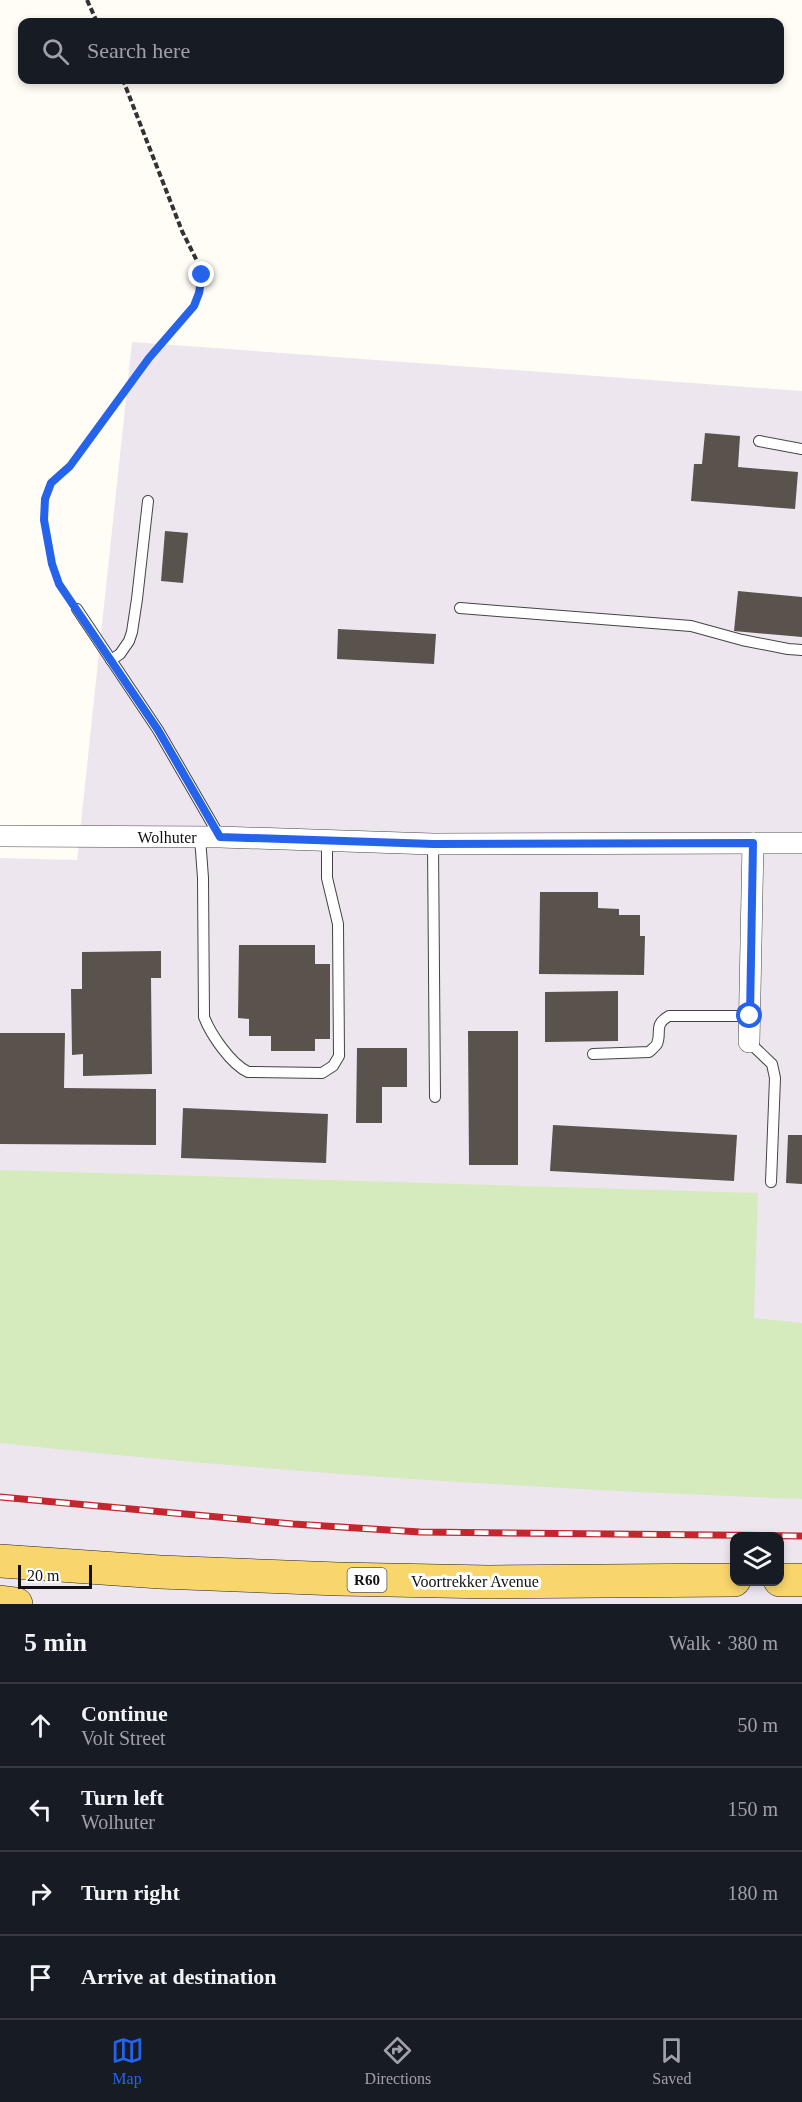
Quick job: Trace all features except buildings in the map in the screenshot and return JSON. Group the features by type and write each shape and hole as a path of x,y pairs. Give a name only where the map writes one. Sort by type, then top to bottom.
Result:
{"main road":[{"name":"Voortrekker Avenue","path":"0,1560 160,1572 338,1580 489,1582 730,1580"},
{"path":"784,1580 802,1580"},
{"path":"0,1602 16,1604"}],"street":[{"name":"Wolhuter","path":"0,836 210,837 433,844 802,843"},
{"path":"749,1042 753,843"}],"lane":[{"path":"759,441 802,449"},
{"path":"111,660 120,654 132,632 148,501"},
{"path":"460,608 691,626 742,640 802,650"},
{"path":"77,609 158,730 210,837 203,878 204,1017 208,1028 238,1067 248,1072 322,1073 333,1066 339,1056 338,924 327,878 327,841"},
{"path":"433,844 435,1097"},
{"path":"592,1054 649,1052 657,1044 658,1030 662,1020 669,1016 750,1016"},
{"path":"749,1042 772,1064 775,1078 771,1182"}],"path":[{"path":"87,0 95,18"},
{"path":"77,609 59,584 52,564 44,520 45,499 51,483 70,466 149,358 194,306 202,282 200,267 182,231 125,84"}],"shaded area":[{"path":"132,342 802,391 802,1604 0,1604 0,858 77,860"}],"green space":[{"path":"0,1170 758,1193 754,1318 802,1323 802,1499 400,1478 200,1463 0,1443"}],"railway":[{"path":"0,1497 293,1524 420,1532 802,1536"}],"route":[{"path":"202,275 194,306 149,358 70,466 51,483 45,499 44,520 52,564 59,584 158,730 220,837 433,844 753,843 750,1016"}]}
